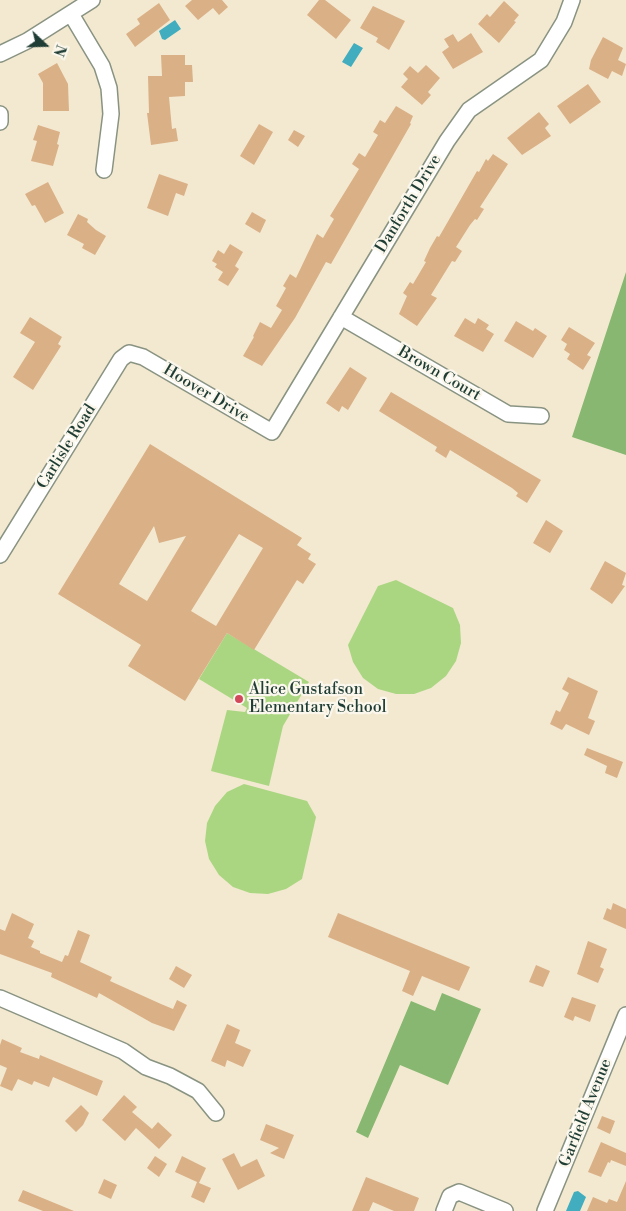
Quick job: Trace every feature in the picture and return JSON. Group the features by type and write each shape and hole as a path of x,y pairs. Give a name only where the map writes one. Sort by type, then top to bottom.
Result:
{"street":[{"path":"0,54 27,41 92,0"},
{"name":"Danforth Drive","path":"272,432 447,141 469,110 541,60 564,22 572,0"},
{"path":"71,14 102,66 109,88 111,114 104,170"},
{"path":"0,114 0,122"},
{"name":"Brown Court","path":"341,317 508,414 542,416"},
{"name":"Carlisle Road","path":"0,555 121,359 129,353 141,355"},
{"name":"Hoover Drive","path":"141,355 272,432"},
{"path":"0,998 124,1051 146,1067 170,1076 198,1092 216,1112"},
{"name":"Garfield Avenue","path":"545,1211 626,1015"},
{"path":"444,1211 450,1196 459,1192 505,1211"}],"green space":[{"path":"626,272 626,455 572,437"},
{"path":"396,580 453,608 460,625 461,643 456,661 446,676 431,688 414,694 396,694 378,689 363,678 353,662 348,645 378,586"},
{"path":"227,633 309,682 283,726 269,786 211,771 227,710 245,712 247,708 199,679"},
{"path":"244,784 307,801 316,817 302,879 286,889 268,894 250,893 233,887 219,875 209,859 205,841 207,823 215,806 227,792"},
{"path":"442,993 481,1009 448,1085 400,1065 368,1138 356,1132 411,1001 435,1011"}],"water":[{"path":"175,20 181,29 165,40 162,39 159,31"},
{"path":"354,43 363,48 351,67 342,62"},
{"path":"578,1191 586,1197 580,1211 566,1211 574,1192"}],"building":[{"path":"192,0 222,0 228,7 219,15 213,8 198,20 185,6"},
{"path":"319,0 325,0 351,20 336,39 307,15"},
{"path":"504,1 519,15 514,21 516,22 499,43 478,24 487,14 490,17"},
{"path":"159,3 170,20 135,47 126,34 140,24 137,19"},
{"path":"373,6 405,21 389,50 376,42 378,38 360,28"},
{"path":"471,33 483,52 453,69 442,52 449,47 444,39 453,34 458,42"},
{"path":"603,37 623,48 618,60 626,64 622,76 612,71 608,79 589,69 591,60"},
{"path":"161,55 185,55 185,65 192,65 193,82 185,82 185,96 169,97 172,129 176,128 178,141 151,145 147,113 149,113 148,76 162,76"},
{"path":"57,63 68,84 69,111 43,111 43,83 38,74"},
{"path":"426,65 440,78 428,92 431,95 422,105 401,87 408,79 403,74 410,66 418,73"},
{"path":"588,84 601,102 570,124 557,106"},
{"path":"396,106 413,116 411,124 331,264 326,262 295,318 262,366 243,356 260,322 271,328 282,310 276,306 286,288 283,286 290,274 296,278 317,234 323,238 334,219 330,216 359,169 352,164 359,153 365,157 378,135 373,132 380,120 385,123"},
{"path":"539,112 549,124 545,128 551,136 522,155 507,138"},
{"path":"259,124 273,132 254,165 240,156"},
{"path":"38,125 60,132 57,144 59,145 53,166 31,161 37,141 33,140"},
{"path":"294,130 305,136 298,147 288,140"},
{"path":"493,154 508,164 480,207 484,209 477,220 475,219 470,225 456,247 462,251 455,262 452,261 431,295 437,298 417,326 399,314 407,296 403,293 410,282 413,284 426,262 424,261 430,248 437,236 439,237 477,171 479,172 486,159 488,161"},
{"path":"159,174 188,184 184,196 176,193 168,216 147,208"},
{"path":"48,182 64,213 45,223 35,205 32,206 25,194"},
{"path":"252,212 266,220 260,233 245,224"},
{"path":"78,214 88,219 87,222 106,236 95,255 82,248 84,244 67,235"},
{"path":"230,244 243,252 235,266 239,269 228,286 218,280 223,272 215,267 217,264 212,261 218,250 224,254"},
{"path":"30,317 62,337 58,344 61,346 33,390 13,377 35,342 20,333"},
{"path":"465,318 475,324 478,318 489,325 486,329 494,334 483,352 454,336"},
{"path":"516,321 533,331 535,328 547,336 533,358 504,341"},
{"path":"569,327 595,343 587,355 591,357 583,370 567,359 570,354 564,350 567,344 561,340"},
{"path":"350,367 367,378 348,410 342,406 339,412 326,403"},
{"path":"391,392 541,480 527,503 516,496 518,493 512,488 450,450 446,458 435,451 437,447 379,411"},
{"path":"150,444 302,538 297,545 311,554 308,559 316,564 303,584 297,580 254,650 227,633 185,701 128,666 141,645 58,594","holes":["154,526 159,543 186,536 147,601 119,584","239,534 263,548 216,626 191,611"]},
{"path":"546,520 563,531 550,553 533,543"},
{"path":"605,561 626,573 622,585 625,586 612,604 590,589"},
{"path":"568,677 598,691 588,718 595,721 589,735 566,724 562,730 550,724 556,710 560,712 569,693 562,689"},
{"path":"587,748 623,762 617,778 605,773 607,766 584,755"},
{"path":"613,903 626,909 626,929 603,919 607,908 611,910"},
{"path":"12,913 34,924 28,938 34,941 31,947 40,951 40,953 62,962 65,955 68,956 78,930 90,935 80,962 112,977 110,981 173,1009 177,1000 187,1005 174,1031 152,1023 99,993 97,998 51,977 52,973 0,954 0,929 5,931"},
{"path":"338,913 470,967 459,991 422,976 413,996 402,991 410,971 328,937"},
{"path":"588,941 607,949 600,967 604,969 598,983 577,974"},
{"path":"536,965 550,971 543,987 529,982"},
{"path":"176,966 192,975 184,988 169,979"},
{"path":"572,997 596,1005 590,1022 575,1016 573,1021 564,1017"},
{"path":"227,1024 240,1030 235,1043 251,1050 243,1067 227,1060 225,1067 211,1061"},
{"path":"2,1039 22,1048 20,1052 39,1059 40,1055 103,1081 97,1096 53,1077 49,1087 34,1081 32,1085 18,1079 12,1091 0,1086 7,1068 0,1065 0,1045"},
{"path":"124,1095 137,1107 132,1112 152,1129 158,1122 172,1135 159,1149 136,1128 125,1141 102,1120"},
{"path":"81,1105 89,1113 83,1125 76,1132 65,1121"},
{"path":"602,1116 615,1121 610,1134 597,1128"},
{"path":"266,1124 294,1135 284,1159 270,1153 279,1148 260,1140"},
{"path":"601,1142 626,1153 626,1166 611,1160 610,1163 608,1162 601,1177 588,1172"},
{"path":"234,1153 241,1167 257,1159 265,1176 238,1190 222,1159"},
{"path":"155,1156 167,1164 159,1177 147,1168"},
{"path":"182,1156 206,1168 199,1183 211,1188 204,1203 191,1197 197,1182 175,1172"},
{"path":"366,1177 419,1198 414,1211 394,1211 373,1202 369,1211 352,1211"},
{"path":"104,1179 117,1185 111,1199 98,1193"},
{"path":"626,1181 626,1211 587,1211 593,1197 607,1203 609,1199 617,1202"},
{"path":"23,1190 74,1211 43,1211 18,1201"}],"place":[{"name":"Alice Gustafson Elementary School","path":"239,699"}]}
